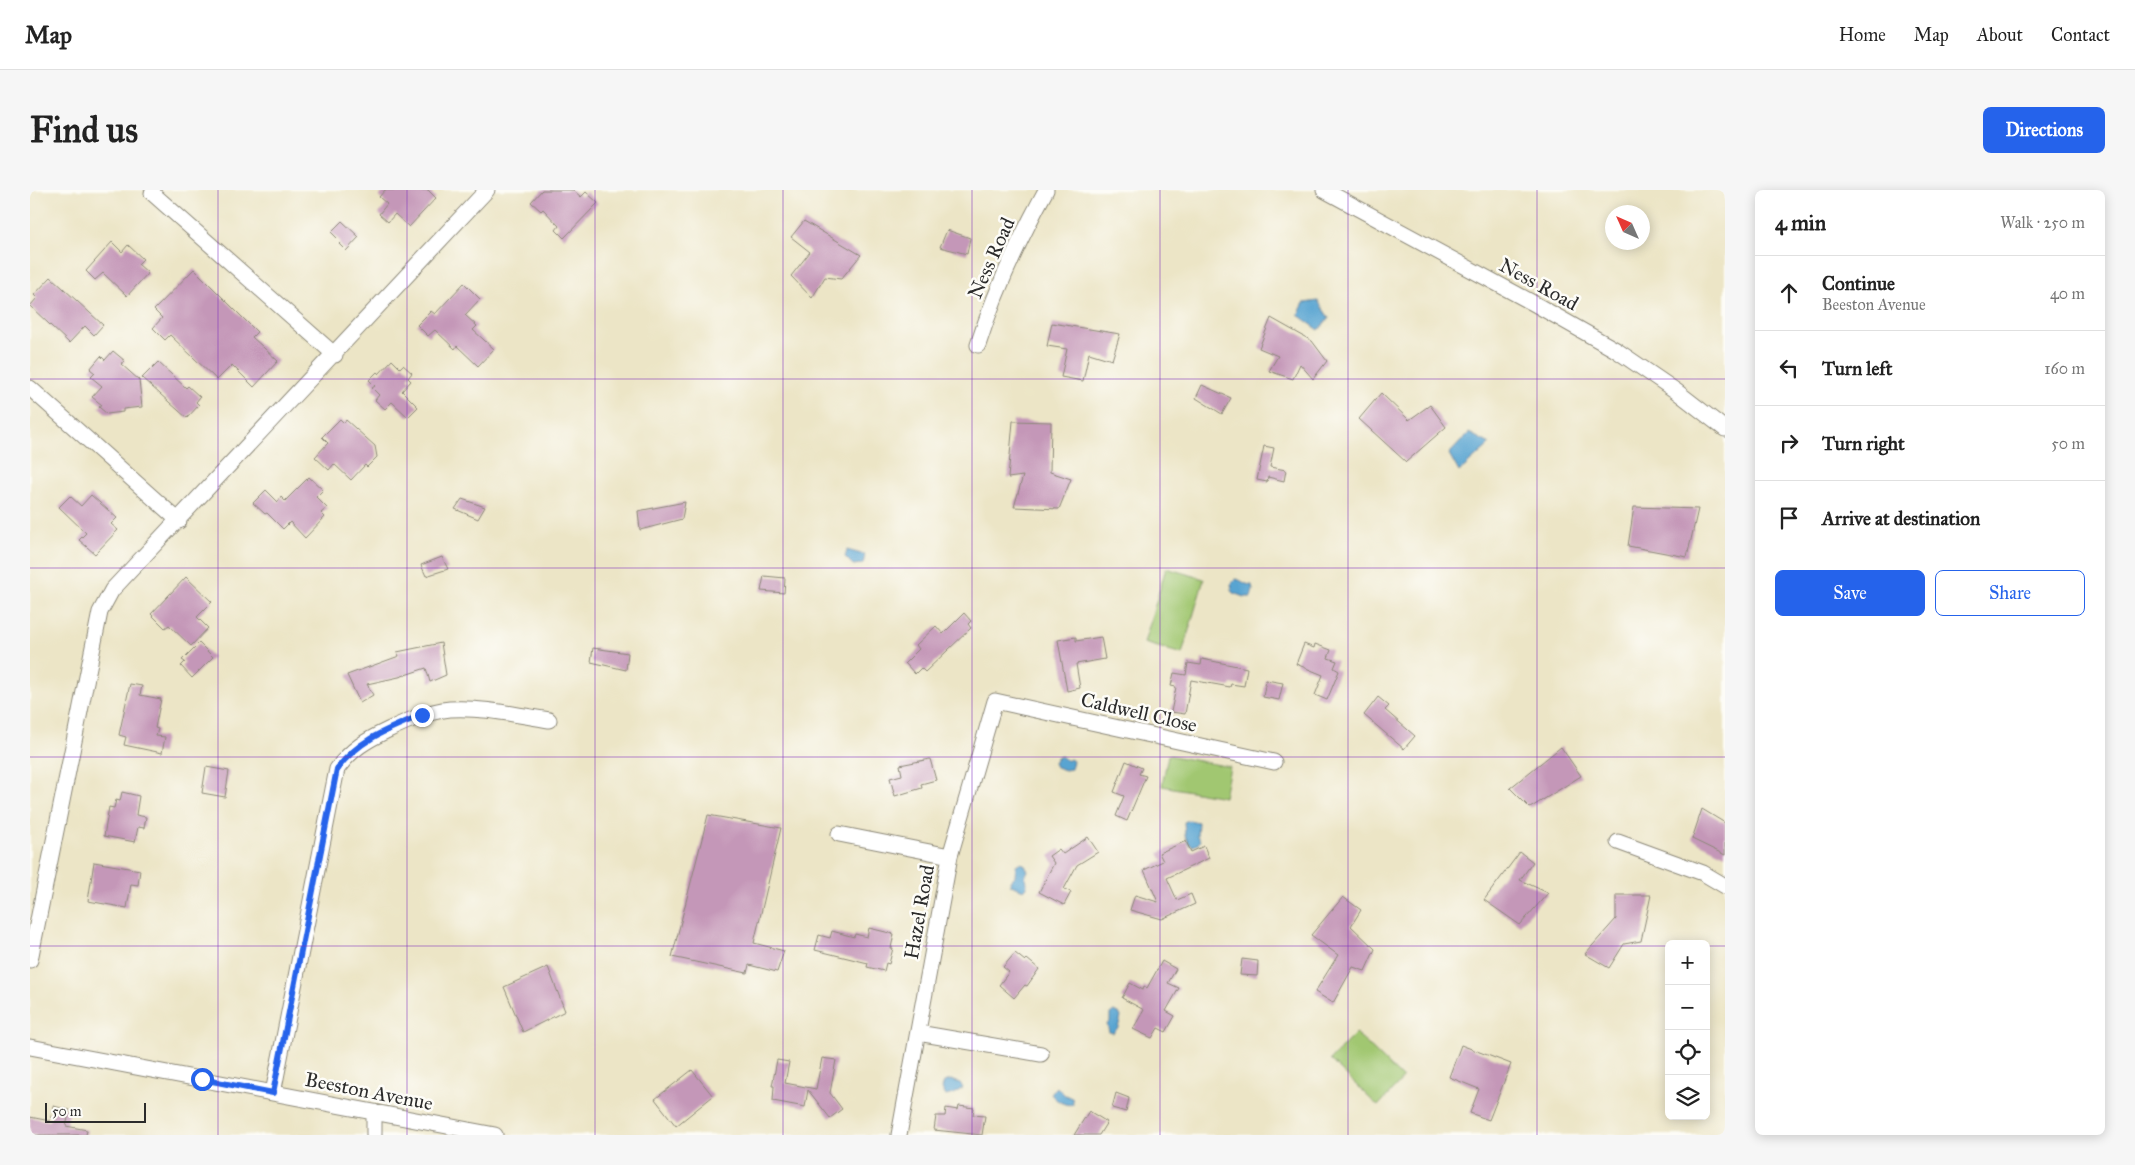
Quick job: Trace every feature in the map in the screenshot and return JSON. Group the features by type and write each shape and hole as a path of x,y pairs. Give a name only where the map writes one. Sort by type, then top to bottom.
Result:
{"street":[{"path":"30,960 100,612 112,590 335,355 486,190"},
{"name":"Ness Road","path":"978,345 989,309 1023,233 1046,190"},
{"name":"Ness Road","path":"1324,190 1616,350 1676,391 1725,429"},
{"path":"152,193 335,355"},
{"path":"30,388 179,521"},
{"name":"Caldwell Close","path":"995,700 1274,762"},
{"name":"Hazel Road","path":"899,1135 950,856 995,700"},
{"path":"273,1093 337,769 342,762 364,741 422,715 448,709 482,710 548,720"},
{"path":"839,834 950,856"},
{"path":"1618,842 1703,873 1725,886"},
{"path":"918,1033 1041,1054"},
{"name":"Beeston Avenue","path":"30,1047 495,1135"},
{"path":"374,1112 374,1135"}],"green space":[{"path":"1166,568 1204,579 1182,654 1144,643"},
{"path":"1168,755 1230,767 1224,797 1162,786"},
{"path":"1356,1033 1403,1079 1378,1106 1330,1060"}],"water":[{"path":"1318,301 1329,318 1319,330 1298,315 1304,303"},
{"path":"1469,433 1490,444 1459,472 1449,454"},
{"path":"847,550 865,555 863,564 853,565 845,557"},
{"path":"1236,579 1252,585 1251,597 1244,597 1233,593 1231,584"},
{"path":"1061,756 1067,761 1070,759 1073,761 1071,769 1065,770 1056,767 1054,763"},
{"path":"1189,820 1198,822 1197,836 1200,840 1198,844 1193,846 1189,844 1185,835 1184,822"},
{"path":"1024,864 1028,871 1025,876 1027,887 1024,890 1011,885 1010,881 1015,876 1016,865"},
{"path":"1114,1011 1119,1013 1121,1017 1118,1028 1113,1033 1109,1032 1107,1024 1110,1022 1110,1014"},
{"path":"951,1080 960,1083 963,1088 946,1096 942,1089 944,1082"},
{"path":"1057,1087 1065,1095 1072,1098 1073,1104 1064,1104 1051,1094"}],"building":[{"path":"385,190 428,190 436,198 409,227 395,214 388,222 379,214 387,204 379,197"},
{"path":"542,190 573,190 581,197 586,192 598,203 564,238 556,230 559,226 543,209 541,211 531,202"},
{"path":"342,221 359,237 346,251 339,244 341,242 331,232"},
{"path":"804,221 861,255 841,279 825,277 812,298 791,276 810,252 791,237"},
{"path":"947,230 970,238 967,254 940,247"},
{"path":"112,242 122,252 128,245 143,259 138,264 148,273 127,296 103,273 95,280 86,271"},
{"path":"194,269 257,332 252,337 278,361 254,387 232,365 217,380 170,335 165,340 153,328 162,318 154,310"},
{"path":"51,277 103,325 94,335 85,326 69,343 30,306 37,298 34,295"},
{"path":"464,283 480,299 465,315 477,326 473,330 494,349 478,366 457,346 455,349 435,330 428,336 417,325 431,311 435,314"},
{"path":"1271,318 1312,341 1327,361 1313,379 1300,364 1293,379 1269,371 1278,356 1259,348"},
{"path":"1052,323 1120,334 1112,360 1089,353 1083,381 1061,377 1067,349 1047,346"},
{"path":"113,351 125,361 121,364 139,380 142,407 123,409 123,412 107,414 99,407 102,405 92,397 102,386 91,377 95,373 90,369 101,356 105,360"},
{"path":"392,360 400,368 403,365 412,373 408,378 411,381 402,391 418,407 408,417 392,402 385,409 375,400 379,395 372,388 375,386 369,380 377,372 379,374"},
{"path":"158,362 186,388 188,386 200,397 196,402 199,405 187,418 142,378"},
{"path":"1202,385 1231,398 1222,414 1196,398"},
{"path":"1381,393 1409,420 1430,405 1446,427 1406,462 1359,419"},
{"path":"340,419 344,423 346,420 375,446 377,457 367,467 365,465 351,480 334,464 329,470 315,457 328,443 322,437"},
{"path":"1013,421 1051,422 1050,472 1071,479 1059,509 1014,507 1023,476 1008,478"},
{"path":"1264,446 1274,448 1270,467 1286,470 1284,481 1268,477 1267,482 1257,480"},
{"path":"309,477 323,490 316,497 327,508 321,513 325,517 305,538 290,522 283,529 267,513 265,514 253,503 266,490 278,502 281,497 285,501"},
{"path":"91,495 117,518 111,524 118,530 95,554 79,540 86,533 59,507 70,496 81,506"},
{"path":"462,499 485,507 478,519 455,509"},
{"path":"685,502 682,519 640,530 638,511"},
{"path":"1634,507 1698,509 1687,557 1628,546"},
{"path":"442,557 448,569 426,576 421,565"},
{"path":"764,576 785,578 784,593 761,591"},
{"path":"186,577 212,602 197,617 208,628 191,646 169,625 165,628 151,614"},
{"path":"964,613 971,621 968,624 971,628 925,672 921,668 915,674 905,663 919,649 916,645 936,626 943,634"},
{"path":"1076,637 1076,641 1101,637 1105,659 1076,664 1080,688 1067,691 1058,640"},
{"path":"199,643 213,657 192,678 181,666 185,662 182,660"},
{"path":"441,643 446,675 430,682 426,668 399,677 367,684 373,695 360,703 347,675 399,656 397,652"},
{"path":"1304,644 1314,648 1315,644 1331,650 1328,658 1337,661 1334,668 1339,671 1327,700 1315,695 1323,675 1296,664"},
{"path":"593,648 628,653 626,670 591,662"},
{"path":"1202,659 1247,668 1244,686 1231,684 1230,687 1191,680 1185,714 1171,712 1176,687 1171,686 1174,673 1186,675 1188,663 1201,665"},
{"path":"1266,680 1283,683 1279,700 1263,697"},
{"path":"130,684 142,686 140,695 161,699 155,728 158,729 156,736 165,737 162,753 124,745 126,737 119,735"},
{"path":"1378,697 1389,706 1385,710 1415,736 1404,749 1364,715"},
{"path":"1561,747 1581,776 1530,808 1510,788"},
{"path":"930,759 936,780 921,784 922,788 895,796 890,778 902,775 900,765"},
{"path":"1126,761 1142,768 1139,774 1146,776 1127,821 1116,816 1124,796 1114,792"},
{"path":"206,767 229,771 225,797 202,793"},
{"path":"122,792 139,796 136,815 146,817 144,828 138,827 135,842 104,836 109,807 114,808 116,800 120,801"},
{"path":"1702,809 1725,823 1725,855 1692,839"},
{"path":"708,815 781,828 754,943 784,951 777,972 749,965 747,973 672,957"},
{"path":"1088,837 1098,852 1077,865 1064,889 1071,892 1064,905 1039,892 1054,863 1049,856 1059,849 1063,854"},
{"path":"1186,841 1191,852 1204,846 1209,858 1167,878 1177,900 1191,894 1195,904 1162,919 1130,910 1135,895 1158,902 1144,870 1163,861 1159,853"},
{"path":"1520,852 1533,862 1520,880 1548,893 1520,925 1484,900"},
{"path":"94,862 140,870 138,885 131,884 127,908 88,901"},
{"path":"1616,895 1651,895 1641,941 1624,944 1609,968 1585,954 1616,919"},
{"path":"1343,897 1361,910 1351,926 1375,949 1365,971 1353,967 1333,1003 1315,992 1338,955 1311,935"},
{"path":"869,928 894,934 889,964 886,963 884,971 867,967 868,963 815,950 819,935 830,938 832,931 854,937 855,934 867,937"},
{"path":"1015,953 1025,961 1027,959 1039,969 1027,986 1025,985 1014,998 999,985 1009,972 1003,967"},
{"path":"1242,959 1258,961 1257,976 1240,975"},
{"path":"1162,961 1176,969 1168,983 1179,988 1166,1011 1175,1016 1166,1032 1158,1028 1152,1038 1133,1029 1144,1010 1122,998 1130,983 1143,990 1144,986 1147,988"},
{"path":"548,967 565,1011 523,1032 504,987"},
{"path":"1461,1045 1511,1064 1489,1120 1470,1113 1479,1089 1449,1077"},
{"path":"822,1058 836,1060 830,1093 842,1109 830,1118 808,1090 805,1107 773,1101 774,1086 772,1086 777,1060 789,1062 785,1083 816,1089"},
{"path":"692,1070 713,1096 676,1126 655,1099"},
{"path":"1116,1093 1129,1098 1126,1112 1112,1108"},
{"path":"53,1106 70,1110 66,1126 87,1130 86,1135 30,1135 30,1117 50,1121"},
{"path":"959,1106 974,1108 973,1115 985,1116 982,1135 934,1130 936,1116 945,1116 946,1108 958,1110"},
{"path":"1089,1111 1107,1122 1099,1135 1074,1135"}],"route":[{"path":"202,1079 273,1093 337,769 348,755 364,741 422,715"}]}
